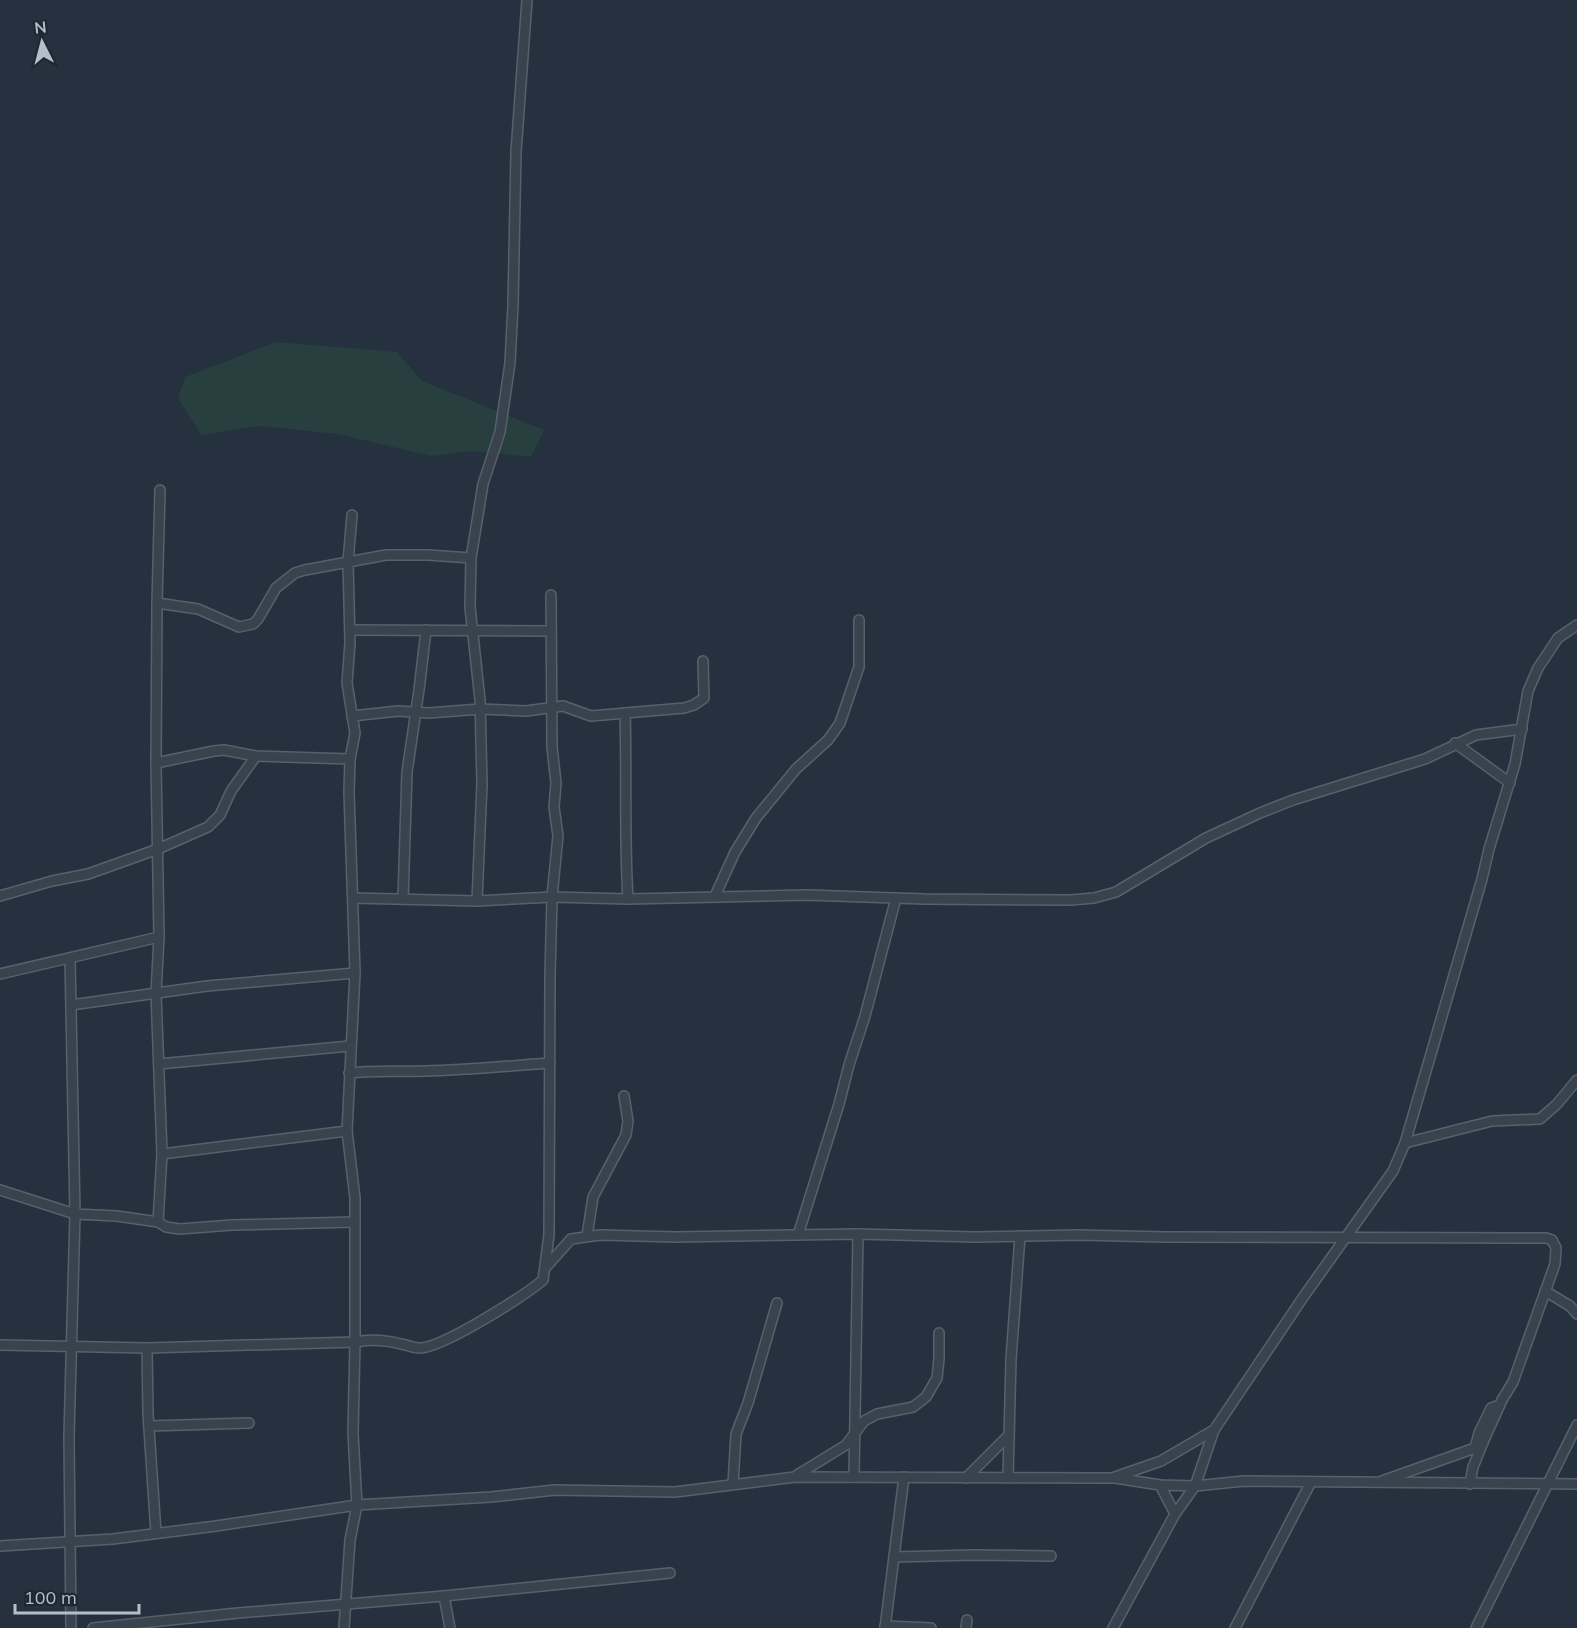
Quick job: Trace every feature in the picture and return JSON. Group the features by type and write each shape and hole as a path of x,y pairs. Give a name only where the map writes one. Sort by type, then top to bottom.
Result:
{"street":[{"path":"477,901 482,784 480,709 470,607 471,558 483,484 500,432 510,363 516,152 527,0"},
{"path":"158,1222 162,1155 156,993 159,937 156,763 160,490"},
{"path":"344,1628 350,1540 357,1505 353,1433 356,1342 355,1198 347,1131 355,973 349,822 350,759 355,733 347,683 350,630 348,562 352,515"},
{"path":"157,603 198,609 239,627 253,624 276,588 295,573 386,555 471,558"},
{"path":"0,1346 147,1348 384,1340 418,1348 433,1346 454,1336 526,1294 543,1280 549,1235 552,897 558,836 554,807 556,783 552,747 551,596"},
{"path":"715,896 735,852 756,818 796,769 828,740 840,723 859,667 859,620"},
{"path":"1113,1628 1175,1514 1195,1486 1214,1430 1344,1238 1393,1171 1405,1143 1510,783 1528,691 1538,668 1558,638 1577,625"},
{"path":"350,630 551,631"},
{"path":"403,899 407,772 426,630"},
{"path":"352,716 398,711 416,713 480,709 526,711 563,706 591,716 684,708 704,698 703,661"},
{"path":"625,713 628,899"},
{"path":"353,898 477,901 552,897 628,899 807,895 1071,900 1094,898 1116,892 1206,838 1260,813 1293,800 1425,759 1476,735 1522,729"},
{"path":"1455,743 1510,783"},
{"path":"156,763 214,751 256,756 350,759"},
{"path":"0,896 52,881 88,874 158,849 208,827 220,815 231,791 256,756"},
{"path":"798,1235 865,1016 896,898"},
{"path":"0,974 159,937"},
{"path":"70,958 75,1214 69,1437 71,1628"},
{"path":"71,1005 207,986 355,973"},
{"path":"159,1064 350,1046"},
{"path":"349,1073 470,1069 550,1063"},
{"path":"1405,1143 1492,1121 1540,1119 1557,1104 1577,1080"},
{"path":"587,1236 593,1197 626,1135 628,1121 624,1096"},
{"path":"162,1155 347,1131"},
{"path":"0,1190 75,1214 117,1216 158,1222 166,1227 180,1229 232,1225 355,1222"},
{"path":"546,1267 571,1239 587,1236 858,1234 975,1237 1546,1238 1552,1240 1556,1248 1555,1264 1513,1382 1500,1405 1473,1467 1470,1484"},
{"path":"854,1477 858,1234"},
{"path":"1008,1478 1011,1359 1020,1236"},
{"path":"1545,1291 1570,1306 1577,1314"},
{"path":"734,1484 736,1434 748,1402 777,1303"},
{"path":"795,1477 846,1445 864,1421 877,1414 913,1407 927,1397 937,1378 939,1333"},
{"path":"147,1348 156,1533"},
{"path":"1377,1483 1475,1448 1479,1433 1491,1408 1500,1405"},
{"path":"149,1426 249,1423"},
{"path":"1476,1628 1577,1425"},
{"path":"1115,1478 1161,1461 1214,1430"},
{"path":"966,1478 1009,1435"},
{"path":"0,1546 70,1543 216,1526 357,1505 491,1497 555,1490 675,1492 795,1477 1115,1478 1160,1485 1195,1486 1244,1481 1577,1484"},
{"path":"904,1477 885,1627 931,1628"},
{"path":"1236,1628 1311,1482"},
{"path":"1160,1485 1175,1514"},
{"path":"894,1557 1051,1556"},
{"path":"93,1628 670,1573"},
{"path":"444,1596 450,1628"}],"green space":[{"path":"276,342 397,352 422,381 544,430 531,457 472,451 431,456 338,434 260,426 201,435 178,398 185,377"}]}
